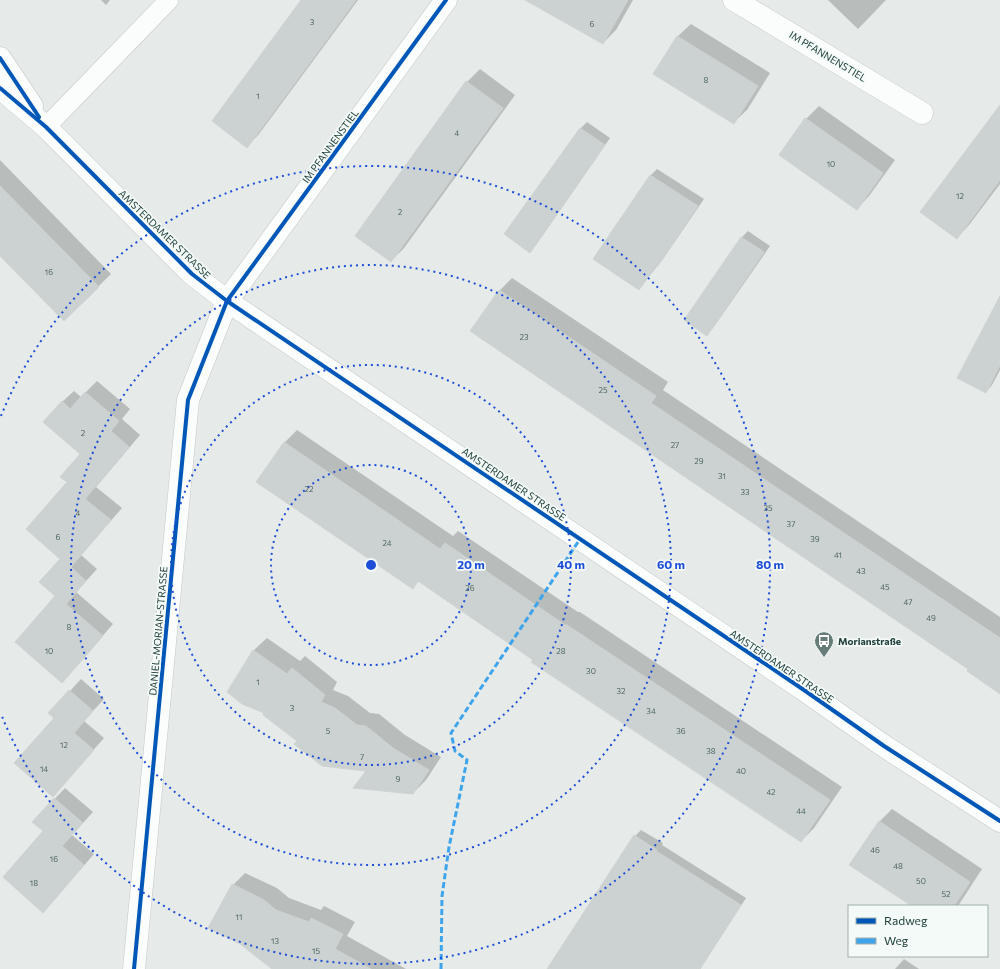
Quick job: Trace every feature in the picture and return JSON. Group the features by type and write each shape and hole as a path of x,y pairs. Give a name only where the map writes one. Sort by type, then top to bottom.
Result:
{"street":[{"name":"IM PFANNENSTIEL","path":"227,302 446,0"},
{"name":"IM PFANNENSTIEL","path":"734,0 922,113"},
{"name":"AMSTERDAMER STRASSE","path":"0,58 46,127"},
{"name":"AMSTERDAMER STRASSE","path":"0,88 46,127 192,274 227,302 797,685 884,746 1000,821"},
{"name":"DANIEL-MORIAN-STRASSE","path":"134,969 188,400 227,302"}],"lane":[{"path":"46,127 169,0"}],"building":[{"path":"301,0 356,0 247,148 212,121"},
{"path":"525,0 628,0 603,44"},
{"path":"677,36 758,86 734,124 653,74"},
{"path":"466,81 503,108 391,262 355,236"},
{"path":"1000,105 1000,180 957,239 920,212"},
{"path":"805,118 883,173 857,210 779,155"},
{"path":"580,128 605,145 530,253 504,234"},
{"path":"650,175 698,206 657,267 656,266 639,290 593,259"},
{"path":"0,186 99,287 64,321 0,256"},
{"path":"741,237 764,252 707,336 684,320"},
{"path":"499,290 656,396 651,403 1000,638 1000,694 967,671 968,669 470,331"},
{"path":"1000,296 1000,365 986,393 957,378"},
{"path":"85,392 119,421 111,431 129,447 85,499 111,520 71,567 86,581 66,604 103,636 62,683 15,642 55,596 39,582 60,559 26,529 67,482 60,477 80,454 43,422 62,401 70,409"},
{"path":"284,442 440,549 445,543 565,625 830,800 801,842 531,662 533,660 418,581 413,589 256,482"},
{"path":"253,650 287,674 292,668 325,695 321,702 335,708 357,725 366,726 393,748 429,770 413,794 353,788 366,771 322,766 294,744 297,741 263,715 264,713 242,704 227,692"},
{"path":"69,690 93,711 74,733 94,750 53,797 14,763 54,718 48,713"},
{"path":"54,798 83,823 62,846 84,865 43,913 3,877 43,831 32,822"},
{"path":"879,821 970,882 955,905 910,905 849,865"},
{"path":"634,835 657,850 656,851 741,905 700,969 547,969"},
{"path":"232,884 264,900 276,910 309,922 311,918 343,934 335,949 371,969 272,969 240,944 208,928"}],"marked path":[{"path":"441,969 442,896 449,847 467,760 455,751 451,733 580,539"}],"cycle path":[{"path":"134,969 188,400 227,301 446,0"},
{"path":"0,58 39,117"},
{"path":"0,88 46,127 192,274 227,301 804,690 884,746 1000,821"}],"place":[{"name":"Morianstraße","path":"824,658"}]}
